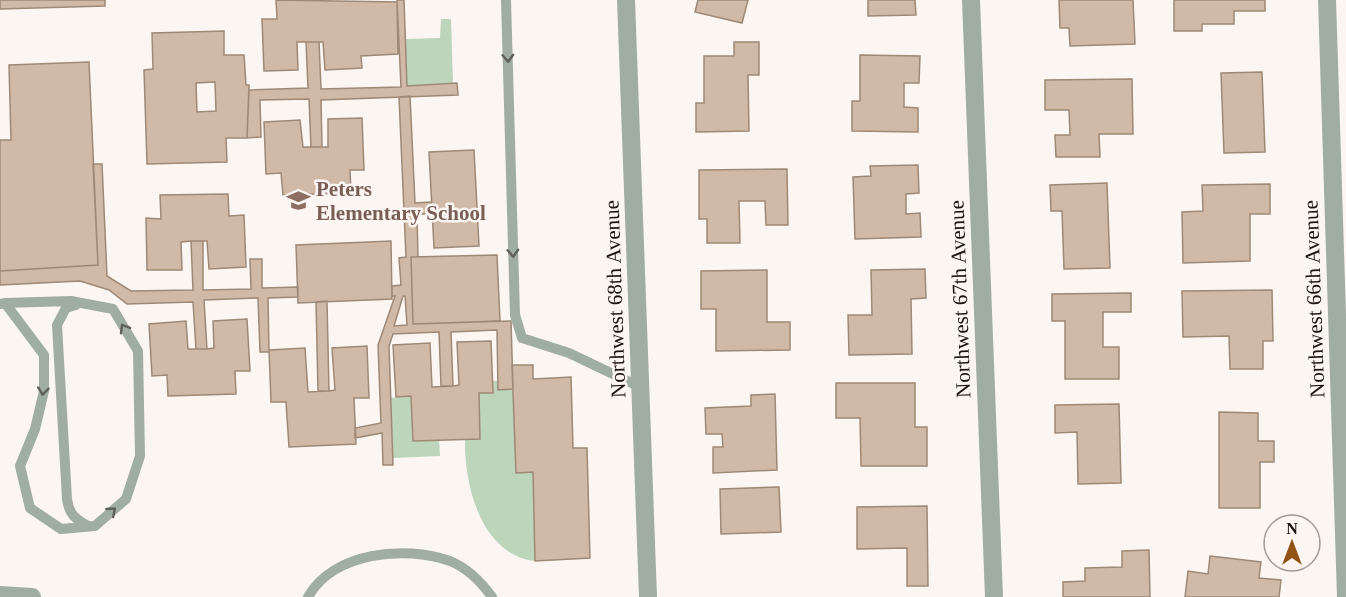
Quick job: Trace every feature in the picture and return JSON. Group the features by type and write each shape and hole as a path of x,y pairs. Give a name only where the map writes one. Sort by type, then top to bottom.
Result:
{"street":[{"name":"Northwest 68th Avenue","path":"626,0 648,597"},
{"name":"Northwest 67th Avenue","path":"971,0 994,597"},
{"name":"Northwest 66th Avenue","path":"1327,0 1346,597"},
{"path":"0,595 32,597"}],"lane":[{"path":"507,0 515,315 522,338 569,353 640,387"},
{"path":"71,302 113,309 138,351 140,456 126,499 95,526 61,529 30,508 20,466 35,429 44,391 44,355 2,304 71,302"},
{"path":"82,304 66,308 57,325 67,499 69,510 75,519 88,526"},
{"path":"44,355 59,354"},
{"path":"308,597 315,585 353,560 411,552 452,562 482,583 492,597"}],"green space":[{"path":"441,19 451,19 453,84 407,86 405,39 440,38"},
{"path":"493,381 513,381 516,473 533,472 535,561 516,556 501,546 479,515 472,496 465,439 480,439 479,393 493,393"},
{"path":"411,396 413,441 439,439 440,456 393,458 389,398"}],"building":[{"path":"0,0 105,0 105,6 0,9"},
{"path":"276,0 397,2 398,54 361,56 362,68 325,70 323,42 297,42 298,70 264,71 262,19 277,19"},
{"path":"397,0 404,0 407,86 457,83 458,95 321,100 322,147 311,147 309,99 260,100 261,137 247,138 249,90 308,88 306,42 319,42 321,89 401,87"},
{"path":"698,0 748,0 742,23 695,12"},
{"path":"868,0 915,0 916,15 868,16"},
{"path":"1059,0 1133,0 1135,44 1070,46 1069,28 1060,28"},
{"path":"1174,0 1265,0 1265,11 1234,11 1234,24 1202,24 1202,31 1174,31"},
{"path":"224,31 224,55 244,55 246,85 249,85 247,138 226,138 227,162 147,164 144,70 153,69 152,33","holes":["215,82 216,111 197,112 196,83"]},
{"path":"734,42 759,42 759,75 748,75 749,131 696,132 696,103 704,103 704,56 734,56"},
{"path":"860,55 920,56 919,83 904,83 904,107 918,108 918,132 852,131 852,101 860,101"},
{"path":"89,62 98,265 0,271 0,140 11,140 9,65"},
{"path":"1262,72 1265,152 1224,153 1221,73"},
{"path":"1132,79 1133,134 1099,134 1100,157 1056,157 1055,135 1070,135 1069,110 1045,110 1045,80"},
{"path":"410,96 415,203 430,202 431,214 417,214 418,257 411,257 413,324 511,321 513,389 498,390 497,330 451,332 453,386 441,386 439,332 393,334 389,346 393,465 383,465 382,433 355,438 355,428 381,423 378,345 395,296 392,296 392,286 401,285 399,258 406,257 399,97","holes":["403,296 405,296 407,325 394,326"]},
{"path":"362,118 364,170 350,170 351,193 283,195 281,173 266,174 264,122 300,120 303,147 328,147 328,119"},
{"path":"474,150 479,246 434,248 429,152"},
{"path":"93,164 102,164 107,276 131,291 193,290 191,241 203,241 203,290 251,289 250,259 262,259 262,288 298,287 298,297 268,298 269,352 260,352 258,298 204,300 207,349 196,349 193,302 127,304 109,290 80,281 0,285 0,271 98,265"},
{"path":"918,165 919,193 906,194 906,214 920,213 921,237 855,239 853,177 871,176 870,166"},
{"path":"787,169 788,225 766,225 765,201 739,201 740,243 707,243 707,219 699,219 699,170"},
{"path":"1107,183 1110,268 1064,269 1062,211 1051,211 1050,185"},
{"path":"1270,184 1270,214 1250,214 1250,261 1183,263 1182,212 1203,211 1202,185"},
{"path":"228,194 229,216 244,215 246,267 209,269 207,241 191,241 181,242 182,270 147,270 146,218 161,219 160,195"},
{"path":"391,241 392,299 298,303 296,245"},
{"path":"497,255 500,321 413,324 411,257"},
{"path":"925,269 926,298 911,299 912,354 849,355 848,315 872,315 871,270"},
{"path":"767,270 767,322 790,322 790,350 716,351 716,309 701,309 701,271"},
{"path":"1272,290 1273,341 1263,341 1263,369 1230,369 1229,336 1183,337 1182,291"},
{"path":"1131,293 1131,312 1103,312 1103,347 1119,347 1119,379 1065,379 1065,321 1052,321 1052,294"},
{"path":"327,301 329,391 318,391 316,302"},
{"path":"247,319 250,371 235,371 236,394 168,396 167,375 152,376 149,324 186,321 188,349 207,349 214,348 213,321"},
{"path":"491,341 493,393 479,393 480,439 413,441 411,396 396,397 393,345 430,343 432,387 459,385 457,342"},
{"path":"367,346 369,398 354,398 356,444 289,447 286,402 271,402 269,350 305,348 308,392 335,390 332,348"},
{"path":"512,365 533,365 533,379 571,377 573,448 587,448 590,558 535,561 533,472 516,473"},
{"path":"836,383 915,383 915,427 927,427 927,466 861,466 860,418 836,418"},
{"path":"775,394 777,470 713,473 713,447 723,447 722,434 706,434 705,408 751,406 751,395"},
{"path":"1119,404 1121,483 1078,484 1077,432 1055,433 1055,405"},
{"path":"1219,412 1258,413 1258,441 1274,441 1274,462 1260,462 1260,508 1219,508"},
{"path":"779,487 781,532 721,534 720,489"},
{"path":"927,506 928,586 907,586 907,548 857,549 857,507"},
{"path":"1149,550 1150,597 1063,597 1063,582 1085,581 1085,568 1122,567 1122,551"},
{"path":"1210,556 1261,562 1259,578 1281,580 1279,597 1185,597 1188,571 1208,574"}],"place":[{"name":"Peters Elementary School","path":"298,201"}]}
